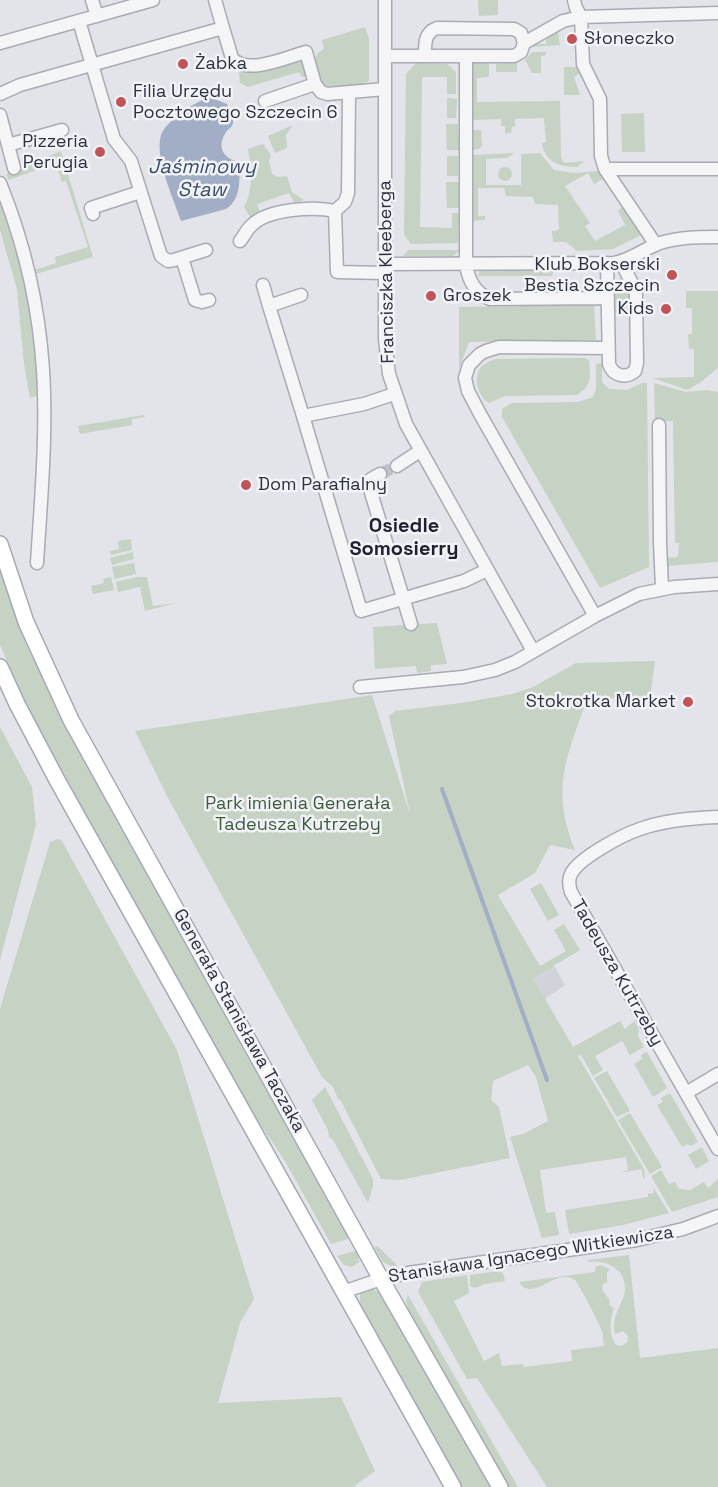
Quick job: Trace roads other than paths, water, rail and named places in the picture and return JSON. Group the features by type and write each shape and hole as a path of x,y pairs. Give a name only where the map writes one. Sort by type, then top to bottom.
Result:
{"main road":[{"name":"Generała Stanisława Taczaka","path":"0,544 26,622 71,720 381,1279 500,1487"},
{"path":"0,667 36,742 453,1487"}],"street":[{"path":"92,0 97,16"},
{"path":"1,43 153,0"},
{"path":"215,0 232,58 239,64 256,66 306,52 315,84 321,92 349,93 368,89 385,89"},
{"name":"Franciszka Kleeberga","path":"385,0 386,351 394,394 405,424 533,651"},
{"path":"574,0 581,17 583,64 600,99 601,156 605,169 656,245"},
{"path":"524,43 563,21 581,17 718,13"},
{"path":"79,21 114,139 131,161 161,256 168,261 206,250"},
{"path":"0,94 14,87 223,28"},
{"path":"385,56 425,56 466,56 514,56 521,52 524,43 521,33 514,29 437,28 426,37 425,56"},
{"path":"466,56 466,264 470,280 478,292 490,299 608,298"},
{"path":"265,101 315,84"},
{"path":"334,211 345,202 348,193 349,93"},
{"path":"0,115 14,168"},
{"path":"9,145 62,130"},
{"path":"605,169 718,169"},
{"path":"0,183 22,247 41,353 44,391 42,485 37,563"},
{"path":"93,214 91,208 140,192"},
{"path":"240,241 252,225 271,216 300,208 323,208 334,211"},
{"path":"334,211 337,272 466,264 621,262 656,245 693,237 718,237"},
{"path":"182,258 195,300 202,302 209,300"},
{"path":"608,263 609,364 613,372 621,375 633,374 637,363 636,295 621,262"},
{"path":"263,285 360,611 464,581 487,570"},
{"path":"269,306 301,295"},
{"path":"595,616 480,414 468,391 465,378 469,365 474,359 492,349 608,348"},
{"path":"303,416 364,404 394,394"},
{"path":"659,425 662,588"},
{"path":"397,466 420,451"},
{"path":"380,474 371,479 369,486 411,624"},
{"path":"360,687 484,673 505,667 639,594 662,588 718,584"},
{"name":"Tadeusza Kutrzeby","path":"718,817 686,819 639,829 581,861 568,881 571,892 718,1149"},
{"path":"686,1094 718,1074"},
{"name":"Stanisława Ignacego Witkiewicza","path":"343,1292 381,1279 638,1240 683,1229 718,1216"}],"water":[{"name":"Jaśminowy Staw","path":"212,98 227,104 233,118 232,126 226,132 221,144 226,156 240,162 237,194 235,200 226,209 181,221 162,166 161,135 168,124 187,109"}],"waterway":[{"path":"442,789 547,1080"}],"tunnel":[{"path":"380,474 397,466"}],"place":[{"name":"Słoneczko","path":"572,39"},
{"name":"Żabka","path":"183,64"},
{"name":"Filia Urzędu Pocztowego Szczecin 6","path":"121,102"},
{"name":"Pizzeria Perugia","path":"100,152"},
{"name":"Klub Bokserski Bestia Szczecin","path":"672,275"},
{"name":"Groszek","path":"431,296"},
{"name":"Kids","path":"666,309"},
{"name":"Dom Parafialny","path":"246,485"},
{"name":"Stokrotka Market","path":"688,702"}],"district":[{"name":"Osiedle Somosierry","path":"404,538"}],"park label":[{"name":"Park imienia Generała Tadeusza Kutrzeby","path":"298,814"}]}
